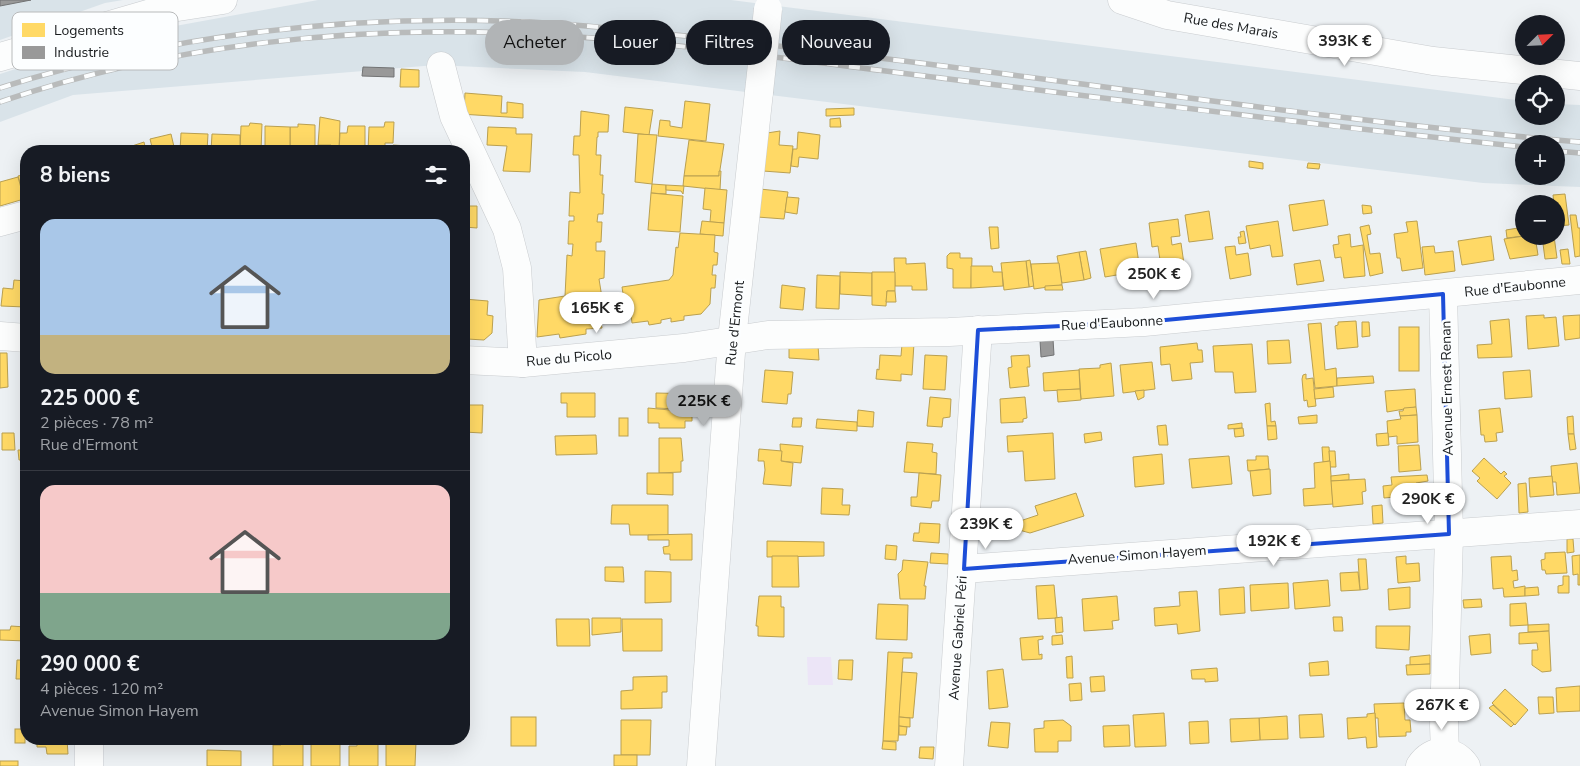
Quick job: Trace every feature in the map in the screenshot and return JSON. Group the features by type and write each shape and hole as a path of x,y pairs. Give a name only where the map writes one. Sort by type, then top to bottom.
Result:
{"street":[{"path":"155,12 223,0"},
{"name":"Rue des Marais","path":"1122,0 1167,15 1432,61 1580,76"},
{"name":"Rue d'Ermont","path":"700,766 732,339 768,4"},
{"path":"440,66 463,145"},
{"path":"470,167 474,180 507,229 517,268 523,363"},
{"path":"0,222 20,217"},
{"name":"Rue d'Eaubonne","path":"732,339 768,335 978,330 1144,322 1580,280"},
{"name":"Avenue Ernest Renan","path":"1443,294 1450,534 1444,726 1456,759"},
{"name":"Avenue Gabriel Péri","path":"949,766 964,568 978,330"},
{"path":"0,336 20,338"},
{"name":"Rue du Picolo","path":"470,360 523,363 684,348 732,339"},
{"name":"Avenue Simon Hayem","path":"964,568 1580,524"},
{"path":"89,745 89,766"},
{"path":"1420,766 1429,756 1456,759"}],"highlighted area":[{"path":"1443,294 1449,534 964,569 978,330 1144,322"}],"shaded area":[{"path":"0,0 123,0 105,3 79,12 12,12 12,36 0,40"},
{"path":"318,0 731,0 888,20 782,20 782,65 890,65 890,20 1515,100 1515,125 1565,125 1565,104 1580,105 1580,187 1532,185 1565,185 1565,135 1515,135 1515,184 1483,183 585,72 436,65 73,95 0,122 0,74 12,70 178,70 178,26"},
{"path":"807,657 831,657 833,685 808,685"}],"building: Logements":[{"path":"401,69 419,70 419,87 400,87"},
{"path":"465,93 502,96 501,113 507,113 507,102 523,104 523,118 460,114 464,111"},
{"path":"685,101 710,104 706,141 658,136 660,120 670,121 670,126 682,128"},
{"path":"625,107 653,110 649,135 623,132"},
{"path":"854,108 854,115 826,116 826,109"},
{"path":"581,111 609,115 608,132 598,132 596,155 601,155 600,175 603,175 602,194 604,194 603,214 598,214 597,222 602,222 601,242 596,242 596,251 605,251 604,278 599,279 604,310 599,311 602,328 586,329 586,334 560,338 559,334 537,337 539,300 565,296 567,255 572,256 573,244 568,244 569,221 574,221 574,216 569,216 570,192 580,193 579,155 573,155 574,136 580,136"},
{"path":"320,117 340,121 339,145 318,145"},
{"path":"840,118 841,127 830,127 830,119"},
{"path":"385,122 394,122 393,143 368,145 369,127 384,127"},
{"path":"250,123 262,124 261,145 240,145 241,126 249,126"},
{"path":"298,124 315,125 315,145 290,145 290,127 298,127"},
{"path":"265,126 290,127 290,145 265,145"},
{"path":"348,126 365,126 365,145 339,145 340,133 347,133"},
{"path":"488,127 516,128 516,134 532,134 530,172 503,171 507,146 487,145"},
{"path":"780,131 779,145 793,146 790,173 763,171 767,133"},
{"path":"798,132 820,135 818,159 799,157 798,167 791,166 793,149 797,149"},
{"path":"181,133 208,134 207,145 180,145"},
{"path":"171,134 174,145 152,145 150,139"},
{"path":"212,134 240,135 240,145 211,145"},
{"path":"638,134 657,135 652,184 635,182"},
{"path":"689,140 724,144 719,176 684,176"},
{"path":"1249,161 1263,163 1263,169 1249,167"},
{"path":"1308,163 1320,164 1319,169 1307,168"},
{"path":"719,171 721,171 720,190 683,186 684,176 719,176"},
{"path":"18,177 20,200 0,206 0,182"},
{"path":"652,184 666,185 666,194 651,193"},
{"path":"666,185 684,186 683,194 681,191 666,190"},
{"path":"705,188 727,190 724,223 710,222 711,210 703,209"},
{"path":"760,189 788,192 784,219 757,217"},
{"path":"651,193 683,196 680,232 648,230"},
{"path":"1565,194 1569,225 1565,225 1565,195 1553,195"},
{"path":"787,197 799,198 797,214 785,212"},
{"path":"1324,200 1328,225 1293,231 1289,205"},
{"path":"1362,205 1371,206 1372,213 1363,214"},
{"path":"470,206 477,206 477,228 470,227"},
{"path":"1209,211 1213,239 1189,242 1185,215"},
{"path":"1570,215 1576,215 1578,228 1580,228 1580,256 1575,257"},
{"path":"1178,219 1180,236 1171,237 1172,245 1181,243 1186,278 1163,281 1158,246 1152,247 1149,223"},
{"path":"702,221 724,223 723,236 700,234"},
{"path":"1278,221 1283,256 1272,257 1270,245 1250,249 1246,226"},
{"path":"1417,221 1423,268 1402,271 1400,258 1397,258 1394,234 1408,232 1406,222"},
{"path":"1369,225 1371,234 1367,235 1370,254 1380,253 1383,273 1370,276 1360,227"},
{"path":"989,227 998,227 999,248 991,249"},
{"path":"1515,228 1515,237 1507,238 1506,230"},
{"path":"1244,231 1246,243 1239,244 1238,237 1241,237 1240,232"},
{"path":"680,233 715,235 714,252 718,253 717,265 713,265 712,275 716,275 715,288 711,288 710,304 701,314 684,316 684,320 671,322 671,318 661,320 661,323 649,325 648,321 632,323 630,307 625,308 622,287 669,280 673,275 676,247 678,248"},
{"path":"1350,234 1351,247 1363,245 1365,276 1344,278 1341,257 1335,258 1333,245 1339,244 1338,236"},
{"path":"1491,236 1494,260 1462,265 1458,241"},
{"path":"1515,237 1515,245 1536,245 1538,255 1510,259 1504,239"},
{"path":"1136,243 1140,271 1105,277 1100,249"},
{"path":"1543,245 1555,245 1557,258 1545,259"},
{"path":"1235,246 1236,255 1248,253 1251,275 1230,279 1225,247"},
{"path":"1434,246 1435,253 1453,251 1455,271 1425,275 1422,247"},
{"path":"1568,249 1570,264 1562,264 1560,250"},
{"path":"1086,251 1091,278 1084,280 1079,252"},
{"path":"1079,252 1084,280 1062,283 1057,256"},
{"path":"950,253 960,253 960,258 972,258 971,288 953,288 953,269 947,268 947,256"},
{"path":"894,258 906,258 906,264 925,263 927,290 912,290 912,286 895,286"},
{"path":"1030,260 1034,286 1029,287 1026,261"},
{"path":"1320,260 1324,281 1297,285 1294,264"},
{"path":"1026,261 1029,287 1004,290 1001,263"},
{"path":"1059,263 1062,285 1034,289 1031,264"},
{"path":"971,266 992,266 993,272 1002,272 1003,286 971,288"},
{"path":"840,272 872,273 872,296 840,294"},
{"path":"872,272 895,272 895,291 887,291 886,306 872,305"},
{"path":"817,275 840,276 839,309 816,308"},
{"path":"14,280 20,280 20,307 1,306 3,288 13,289"},
{"path":"782,285 805,288 803,310 780,308"},
{"path":"1062,285 1063,290 1045,290 1045,286"},
{"path":"887,291 895,291 896,302 886,302"},
{"path":"470,300 488,301 487,315 493,316 492,333 484,340 470,339"},
{"path":"1544,315 1544,318 1556,317 1559,346 1528,349 1526,316"},
{"path":"1580,315 1580,338 1565,340 1563,316"},
{"path":"1509,319 1512,357 1478,358 1477,345 1492,344 1490,321"},
{"path":"1356,321 1358,347 1337,349 1335,326 1338,325 1338,322"},
{"path":"1362,322 1369,322 1370,336 1362,337"},
{"path":"1321,323 1325,370 1336,368 1337,386 1315,388 1308,324"},
{"path":"1399,327 1419,327 1419,371 1399,371"},
{"path":"1289,340 1291,363 1268,364 1267,341"},
{"path":"914,343 912,375 901,374 901,381 876,379 880,355 901,356 902,344"},
{"path":"1197,343 1198,350 1202,350 1203,362 1190,363 1192,379 1172,381 1170,364 1161,365 1160,347"},
{"path":"1252,344 1256,392 1235,393 1233,372 1215,372 1213,346"},
{"path":"818,345 819,360 789,358 789,346"},
{"path":"0,353 7,353 8,387 0,388"},
{"path":"925,355 947,356 945,390 923,389"},
{"path":"1029,355 1030,367 1027,367 1029,386 1010,388 1008,368 1012,367 1011,356"},
{"path":"1152,362 1155,389 1123,393 1120,365"},
{"path":"1111,363 1114,396 1081,399 1079,369 1100,368 1100,365"},
{"path":"765,370 793,372 791,394 788,394 787,404 762,402"},
{"path":"1079,370 1080,389 1044,391 1043,373"},
{"path":"1530,370 1532,397 1505,399 1503,372"},
{"path":"1306,374 1306,379 1313,378 1316,406 1308,407 1307,400 1304,401 1302,379 1303,375"},
{"path":"1373,376 1374,383 1337,386 1337,378"},
{"path":"1333,387 1334,397 1315,399 1314,389"},
{"path":"1080,389 1081,400 1058,402 1057,390"},
{"path":"1415,389 1416,407 1387,412 1385,391"},
{"path":"1144,390 1144,397 1138,400 1135,391"},
{"path":"561,393 595,393 595,417 567,417 567,403 561,403"},
{"path":"656,393 699,394 699,410 656,408"},
{"path":"930,397 951,399 950,417 943,418 942,427 927,426"},
{"path":"1025,397 1027,418 1023,419 1023,422 1001,423 1000,399"},
{"path":"1270,403 1271,422 1275,421 1276,426 1267,426 1265,404"},
{"path":"470,405 483,405 482,433 470,432"},
{"path":"1416,407 1417,415 1400,416 1399,411 1403,411 1404,408"},
{"path":"648,408 692,412 692,421 685,421 685,428 659,428 659,423 648,423"},
{"path":"1500,408 1503,432 1496,433 1497,441 1485,442 1484,435 1481,435 1479,410"},
{"path":"858,410 874,412 873,427 857,426"},
{"path":"1317,415 1317,423 1299,424 1298,417"},
{"path":"1417,415 1418,442 1397,444 1397,436 1388,437 1387,421 1401,419 1400,416"},
{"path":"1573,416 1574,434 1568,434 1567,417"},
{"path":"619,418 628,418 628,436 619,436"},
{"path":"793,418 802,418 801,427 792,427"},
{"path":"817,419 857,422 857,431 816,428"},
{"path":"1242,423 1242,428 1228,429 1228,425"},
{"path":"1166,425 1168,445 1159,445 1157,426"},
{"path":"1267,426 1276,426 1277,439 1268,440"},
{"path":"1243,428 1244,436 1235,437 1234,429"},
{"path":"1101,432 1102,440 1085,443 1084,434"},
{"path":"2,433 14,433 15,450 2,450"},
{"path":"1053,433 1055,479 1025,481 1023,451 1008,452 1007,436"},
{"path":"1388,433 1389,445 1377,446 1376,434"},
{"path":"1568,434 1574,434 1576,449 1570,450"},
{"path":"596,435 597,454 556,455 555,436"},
{"path":"659,438 681,438 683,461 681,461 681,472 659,473"},
{"path":"907,442 933,444 932,452 937,453 936,474 904,472"},
{"path":"780,444 803,446 801,463 781,461"},
{"path":"1419,445 1421,470 1399,472 1398,446"},
{"path":"1322,447 1329,447 1330,461 1323,462"},
{"path":"759,449 782,451 781,461 793,463 791,486 763,484 764,461 758,461"},
{"path":"1329,451 1335,451 1336,467 1330,467"},
{"path":"1162,454 1164,484 1135,487 1133,457"},
{"path":"1229,456 1232,484 1192,488 1189,459"},
{"path":"1256,456 1268,456 1269,469 1248,471 1247,460 1256,460"},
{"path":"1484,458 1501,474 1504,471 1507,474 1504,476 1511,483 1497,499 1477,481 1480,478 1472,471"},
{"path":"1330,461 1333,504 1304,506 1303,489 1315,488 1314,463"},
{"path":"1577,463 1580,493 1557,495 1556,482 1552,482 1551,466"},
{"path":"1270,469 1271,494 1253,496 1250,471"},
{"path":"647,473 673,473 673,495 647,494"},
{"path":"919,473 941,475 939,501 932,501 931,508 911,506 911,497 917,497"},
{"path":"1349,474 1349,480 1331,481 1331,476"},
{"path":"1427,475 1428,481 1416,483 1417,495 1384,498 1383,486 1392,485 1391,477"},
{"path":"1552,476 1554,495 1530,497 1529,478"},
{"path":"1365,479 1366,491 1362,492 1363,504 1333,507 1331,481"},
{"path":"1526,483 1528,512 1519,513 1518,484"},
{"path":"822,488 843,489 842,505 850,505 849,515 821,514"},
{"path":"1076,493 1084,516 1030,533 1019,530 1018,524 1023,520 1038,515 1035,506"},
{"path":"612,505 668,505 668,535 630,535 629,524 611,524"},
{"path":"1382,505 1383,523 1373,524 1372,506"},
{"path":"920,523 940,524 939,543 913,541 914,533 919,533"},
{"path":"692,534 692,560 670,560 670,554 664,554 663,547 669,546 669,540 648,540 648,535"},
{"path":"1567,539 1573,539 1574,552 1567,553"},
{"path":"767,541 824,542 824,556 767,557"},
{"path":"886,545 897,546 896,560 885,559"},
{"path":"1565,552 1567,573 1546,574 1545,570 1542,570 1541,560 1545,559 1545,553"},
{"path":"931,553 948,554 948,564 930,563"},
{"path":"1580,555 1580,585 1578,585 1578,574 1573,575 1572,556"},
{"path":"772,556 798,556 799,587 772,587"},
{"path":"1406,556 1406,564 1419,563 1420,581 1398,583 1396,557"},
{"path":"1511,556 1512,571 1517,570 1518,580 1513,581 1514,588 1525,586 1525,596 1504,597 1503,588 1493,589 1491,557"},
{"path":"1358,559 1366,559 1368,589 1360,590"},
{"path":"903,560 928,562 924,586 926,586 925,599 900,599 898,574 902,570"},
{"path":"605,567 623,567 624,582 605,581"},
{"path":"645,571 671,572 671,602 645,603"},
{"path":"1358,572 1360,590 1341,591 1340,573"},
{"path":"1563,576 1569,576 1569,593 1558,593 1558,586 1563,585"},
{"path":"1328,580 1330,606 1295,609 1293,583"},
{"path":"1288,583 1289,608 1251,611 1250,585"},
{"path":"1054,585 1057,618 1038,619 1036,586"},
{"path":"1244,587 1245,613 1220,615 1219,589"},
{"path":"1410,587 1410,608 1389,610 1388,589"},
{"path":"1538,587 1539,595 1525,596 1525,588"},
{"path":"1197,591 1200,631 1178,634 1177,624 1155,626 1154,608 1180,606 1179,592"},
{"path":"759,596 781,596 781,607 784,607 784,637 758,636 758,626 756,626"},
{"path":"1117,596 1119,620 1112,621 1113,629 1084,631 1082,599"},
{"path":"1481,599 1482,607 1464,608 1463,600"},
{"path":"1526,603 1528,625 1510,626 1510,604"},
{"path":"878,604 908,605 907,640 876,639"},
{"path":"1062,617 1063,632 1056,633 1055,618"},
{"path":"1333,617 1342,617 1343,631 1334,631"},
{"path":"592,618 621,618 621,632 592,635"},
{"path":"556,619 589,619 590,646 557,646"},
{"path":"622,619 662,619 662,651 623,651"},
{"path":"1549,624 1549,631 1528,632 1528,625"},
{"path":"11,626 20,627 20,641 0,640 0,630 10,630"},
{"path":"1376,626 1410,626 1409,650 1376,648"},
{"path":"1549,631 1551,671 1542,672 1532,665 1532,650 1538,650 1537,643 1519,644 1519,633"},
{"path":"1490,634 1491,653 1471,655 1469,636"},
{"path":"1062,635 1063,644 1052,645 1052,636"},
{"path":"1043,636 1043,639 1038,640 1039,655 1042,654 1042,659 1022,660 1020,638"},
{"path":"888,652 912,653 912,658 903,658 898,741 883,741"},
{"path":"1430,655 1430,664 1410,665 1410,657"},
{"path":"1072,656 1073,678 1067,678 1066,657"},
{"path":"17,660 20,660 20,679 16,679"},
{"path":"839,660 853,660 852,680 838,679"},
{"path":"1328,661 1329,675 1310,676 1309,663"},
{"path":"1430,664 1430,674 1407,675 1406,665"},
{"path":"1217,668 1218,681 1205,682 1205,679 1192,679 1191,670"},
{"path":"1003,669 1008,707 989,709 987,671"},
{"path":"902,672 917,673 913,718 899,717"},
{"path":"667,676 667,692 662,692 662,708 621,709 621,691 633,690 633,677"},
{"path":"1104,676 1105,691 1091,692 1090,677"},
{"path":"1081,683 1082,700 1070,701 1069,684"},
{"path":"1580,686 1580,711 1557,712 1556,688"},
{"path":"1505,689 1528,710 1515,725 1492,703"},
{"path":"1538,697 1553,697 1554,713 1539,714"},
{"path":"1404,703 1405,720 1410,720 1411,732 1406,732 1406,736 1379,737 1378,718 1375,718 1374,704"},
{"path":"1493,705 1514,724 1511,727 1489,708"},
{"path":"1164,713 1166,746 1135,747 1133,715"},
{"path":"1375,713 1377,747 1367,748 1366,737 1348,739 1347,718 1367,717 1367,714"},
{"path":"1322,714 1324,737 1300,738 1299,715"},
{"path":"1287,716 1288,739 1260,740 1259,718"},
{"path":"511,717 536,717 536,746 511,746"},
{"path":"899,717 910,718 910,727 899,726"},
{"path":"1259,718 1260,740 1231,742 1230,719"},
{"path":"621,720 651,720 650,755 621,755"},
{"path":"1063,720 1071,726 1071,741 1058,741 1058,752 1035,752 1034,729 1044,728 1044,721"},
{"path":"1208,721 1209,743 1190,744 1189,722"},
{"path":"991,722 1010,723 1008,748 988,746"},
{"path":"1129,725 1130,746 1104,747 1103,726"},
{"path":"899,726 907,727 906,735 899,735"},
{"path":"15,729 20,729 20,743 15,743"},
{"path":"883,741 896,742 896,750 882,749"},
{"path":"37,745 67,745 68,754 47,754 46,747 37,747"},
{"path":"273,745 303,745 303,766 273,766"},
{"path":"311,745 340,745 340,766 311,766"},
{"path":"378,745 378,766 349,766 349,746"},
{"path":"386,745 416,745 415,766 386,766"},
{"path":"920,747 934,747 933,759 919,758"},
{"path":"207,750 241,751 241,766 207,766"},
{"path":"614,755 637,755 637,766 614,766"},
{"path":"0,761 18,761 18,766 0,766"}],"building: Industrie":[{"path":"0,0 31,0 0,6"},
{"path":"363,67 394,68 394,77 362,76"},
{"path":"1053,339 1054,355 1041,357 1040,340"}],"railway":[{"path":"178,44 262,32 328,25 395,21 463,20 564,24 789,47 1329,116 1580,142"},
{"path":"178,57 264,43 331,36 466,32 582,37 680,46 1374,131 1515,146"},
{"path":"0,88 61,70"},
{"path":"0,102 64,82 114,70"},
{"path":"1565,152 1580,153"}]}
